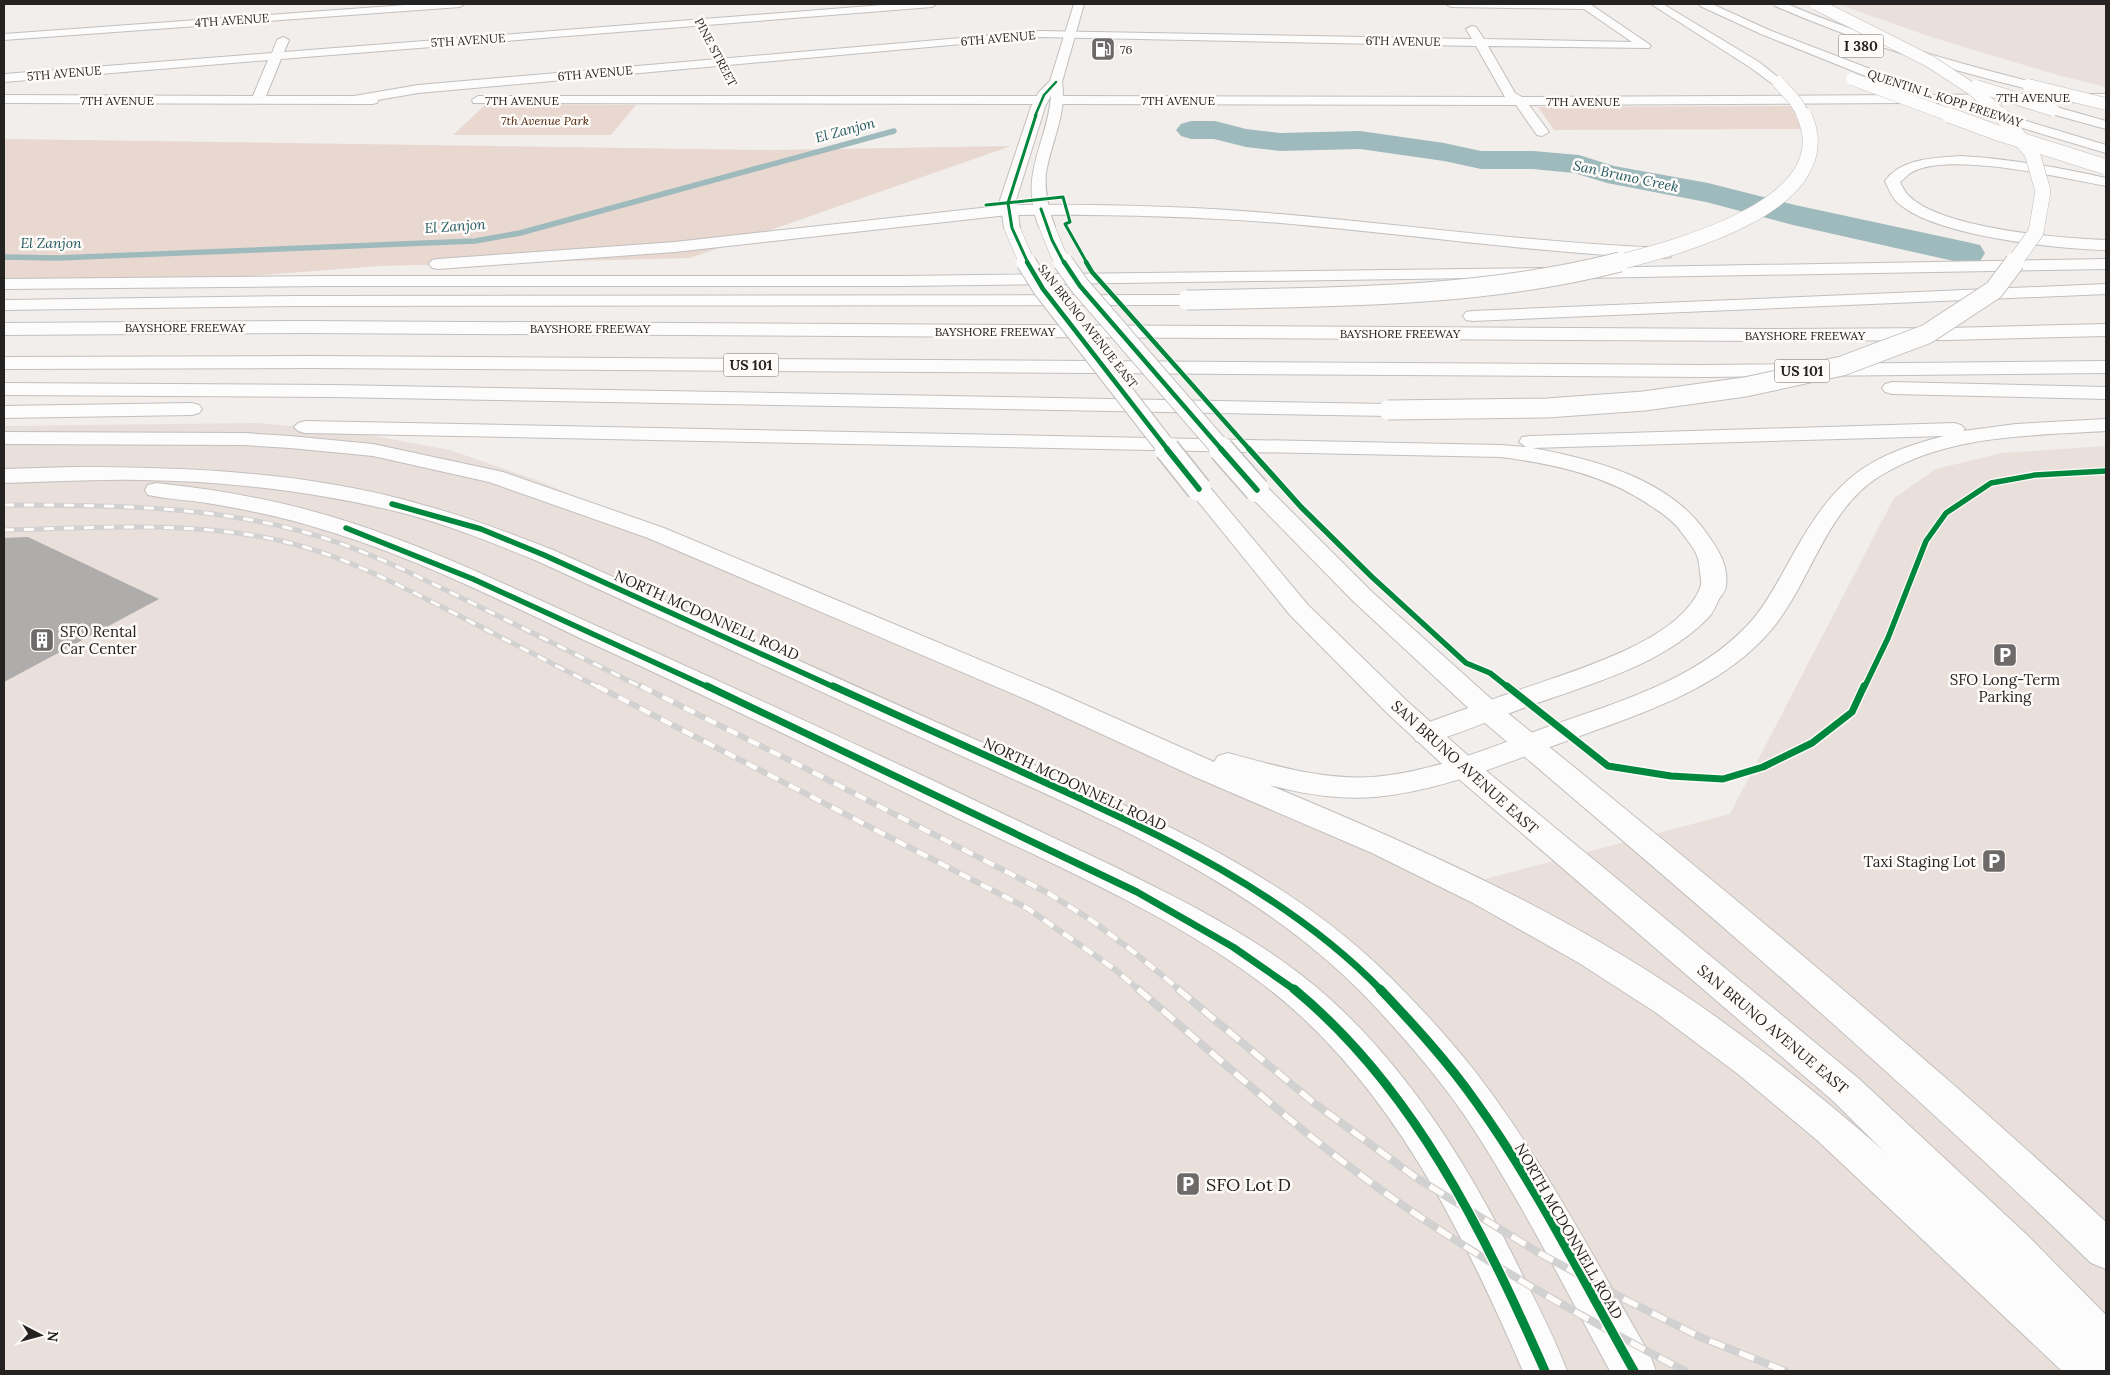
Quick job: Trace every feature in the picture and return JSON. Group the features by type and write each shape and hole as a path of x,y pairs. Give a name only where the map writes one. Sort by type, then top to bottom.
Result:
{"main road":[{"path":"258,100 297,4"},
{"name":"4TH AVENUE","path":"4,37 460,4"},
{"name":"5TH AVENUE","path":"4,78 932,4"},
{"name":"SAN BRUNO AVENUE EAST","path":"1080,4 1056,82 1041,100 1011,189 1008,210 1012,228 1027,264 1043,289 1200,489 1299,610 1426,734 1463,767 1845,1089 2011,1248 2106,1346"},
{"path":"1451,4 1457,4 1510,95 1520,101 1542,132"},
{"name":"6TH AVENUE","path":"354,100 418,89 719,58 1040,34 1645,46 1586,6 1457,4"},
{"path":"4,305 408,301 1188,300 1372,294 1499,283 1612,264 1658,252 1700,238 1759,211 1798,178 1808,161 1812,144 1810,127 1793,97 1778,82 1656,4"},
{"path":"1691,4 1754,37 1852,79 1995,132 2106,167"},
{"name":"QUENTIN L. KOPP FREEWAY","path":"1704,4 1782,40 1882,78 1980,111 2106,149"},
{"path":"4,389 332,391 1496,411 1598,406 1692,396 1777,381 1856,361 1911,341 1958,317 1993,291 2026,252 2038,227 2043,202 2040,178 2026,145 2001,113 1960,80 1909,50 1816,4"},
{"path":"1774,6 1886,45 2024,84 2106,104"},
{"name":"QUENTIN L. KOPP FREEWAY","path":"1774,6 1846,40 1963,82 2106,125"},
{"name":"PINE STREET","path":"693,10 708,38"},
{"name":"PINE STREET","path":"719,58 742,100"},
{"name":"SAN BRUNO AVENUE EAST","path":"1056,82 1059,100 1039,173 1044,218 1058,254 1080,286 1257,490 1362,596 1488,711 1892,1052 2022,1168 2106,1248"},
{"name":"7TH AVENUE","path":"1059,100 1520,101 1809,100 1890,97 2106,98"},
{"name":"7TH AVENUE","path":"4,99 444,100"},
{"name":"7TH AVENUE","path":"463,100 1041,100"},
{"path":"2106,182 2016,164 1954,161 1920,165 1906,169 1896,174 1892,181 1893,188 1911,205 1946,220 1991,232 2028,239 2106,246"},
{"path":"4,275 323,268 541,258 700,244 1008,210 1044,218 1153,211 1234,215 1534,246 1621,252 1698,254"},
{"path":"1718,255 1940,260 2037,266"},
{"path":"4,284 323,281 1187,279 2106,264"},
{"path":"956,330 1503,315 2106,289"},
{"path":"4,296 297,293 408,301"},
{"name":"BAYSHORE FREEWAY","path":"4,329 303,326 1770,335 1948,334 2106,330"},
{"name":"US 101","path":"4,363 311,362 1813,371 2106,367"},
{"path":"1498,370 1802,386 2106,393"},
{"path":"4,412 348,406 1013,404"},
{"path":"1253,444 1602,441 2106,424"},
{"path":"1042,696 1226,762 1298,781 1334,786 1371,787 1406,782 1463,767 1528,744 1668,691 1692,679 1731,653 1763,623 1834,509 1851,489 1869,473 1891,461 1914,451 1965,437 2106,424"},
{"path":"4,425 355,427 737,437 1253,444 1486,450 1541,456 1578,464 1627,483 1669,507 1693,529 1709,553 1714,578 1706,604 1686,627 1666,641 1622,661 1426,734"},
{"path":"4,438 235,439 290,442 373,450 465,469 532,488 685,545 1042,696 1205,770 1354,832 1522,914 1628,977 1709,1031 1825,1123 2094,1371"},
{"name":"NORTH MCDONNELL ROAD","path":"4,476 114,472 188,475 269,482 362,497 475,527 537,551 1088,802 1202,859 1271,900 1338,950 1374,982 1442,1058 1475,1101 1508,1150 1634,1371"},
{"path":"4,484 123,488 235,501 295,514 382,541 474,580 767,713 1126,886 1189,921 1257,962 1288,984 1350,1042 1383,1080 1444,1170 1480,1230 1509,1289 1545,1371"}],"shaded area":[{"path":"1838,4 2106,4 2106,87 2061,76 1931,37"},
{"path":"258,423 353,432 450,450 539,481 1470,883 1730,814 1894,498 1936,469 2002,453 2106,446 2106,1371 4,1371 4,426"}],"green space":[{"name":"7th Avenue Park","path":"486,104 636,105 611,135 453,135"},
{"path":"1807,106 1813,119 1811,129 1554,130 1538,107"},
{"path":"4,139 771,150 1011,146 690,258 379,266 239,277 4,280"}],"building":[{"name":"SFO Rental Car Center","path":"28,537 159,599 4,682 4,538"}],"waterway":[{"name":"San Bruno Creek","path":"1191,130 1215,130 1246,138 1280,142 1360,140 1444,152 1481,160 1533,160 1579,164 1607,174 1708,193 1793,215 1967,253"},
{"name":"El Zanjon","path":"4,257 57,258 475,241 520,233 894,131"}],"railway":[{"path":"4,505 116,506 190,511 264,522 300,531 345,545 389,563 643,688"},
{"path":"4,530 105,527 173,528 240,533 296,545 341,560 384,578 600,688"},
{"path":"597,686 1027,908 1113,968 1139,990"},
{"path":"641,686 1048,893 1091,920 1180,990"},
{"path":"1138,989 1234,1073 1333,1154 1401,1204 1470,1250 1540,1292 1685,1371"},
{"path":"1178,989 1314,1103 1418,1179 1541,1254 1624,1299 1700,1337 1785,1371"}],"cycle path":[{"path":"1056,82 1044,95 1038,107 1008,203 1012,228 1020,249 1043,289 1199,489"},
{"path":"986,205 1063,197 1070,222 1065,224 1092,272 1301,507 1372,577 1466,663 1490,673 1608,766 1671,776 1723,779 1763,767 1812,743 1852,712 1888,638 1926,541 1946,513 1991,483 2035,475 2106,471"},
{"path":"1041,209 1057,249 1067,268 1080,286 1257,490"},
{"path":"392,504 481,529 544,555 1076,796 1184,848 1286,910 1333,945 1376,985 1429,1042 1466,1087 1499,1135 1539,1201 1634,1371"},
{"path":"346,528 442,566 536,607 1070,859 1170,910 1218,937 1263,967 1320,1012 1357,1050 1391,1091 1422,1135 1477,1227 1501,1274 1545,1371"}],"place":[{"name":"76","path":"1103,49"},
{"name":"SFO Rental Car Center","path":"42,640"},
{"name":"SFO Long-Term Parking","path":"2005,655"},
{"name":"Taxi Staging Lot","path":"1994,861"},
{"name":"SFO Lot D","path":"1188,1184"}]}
